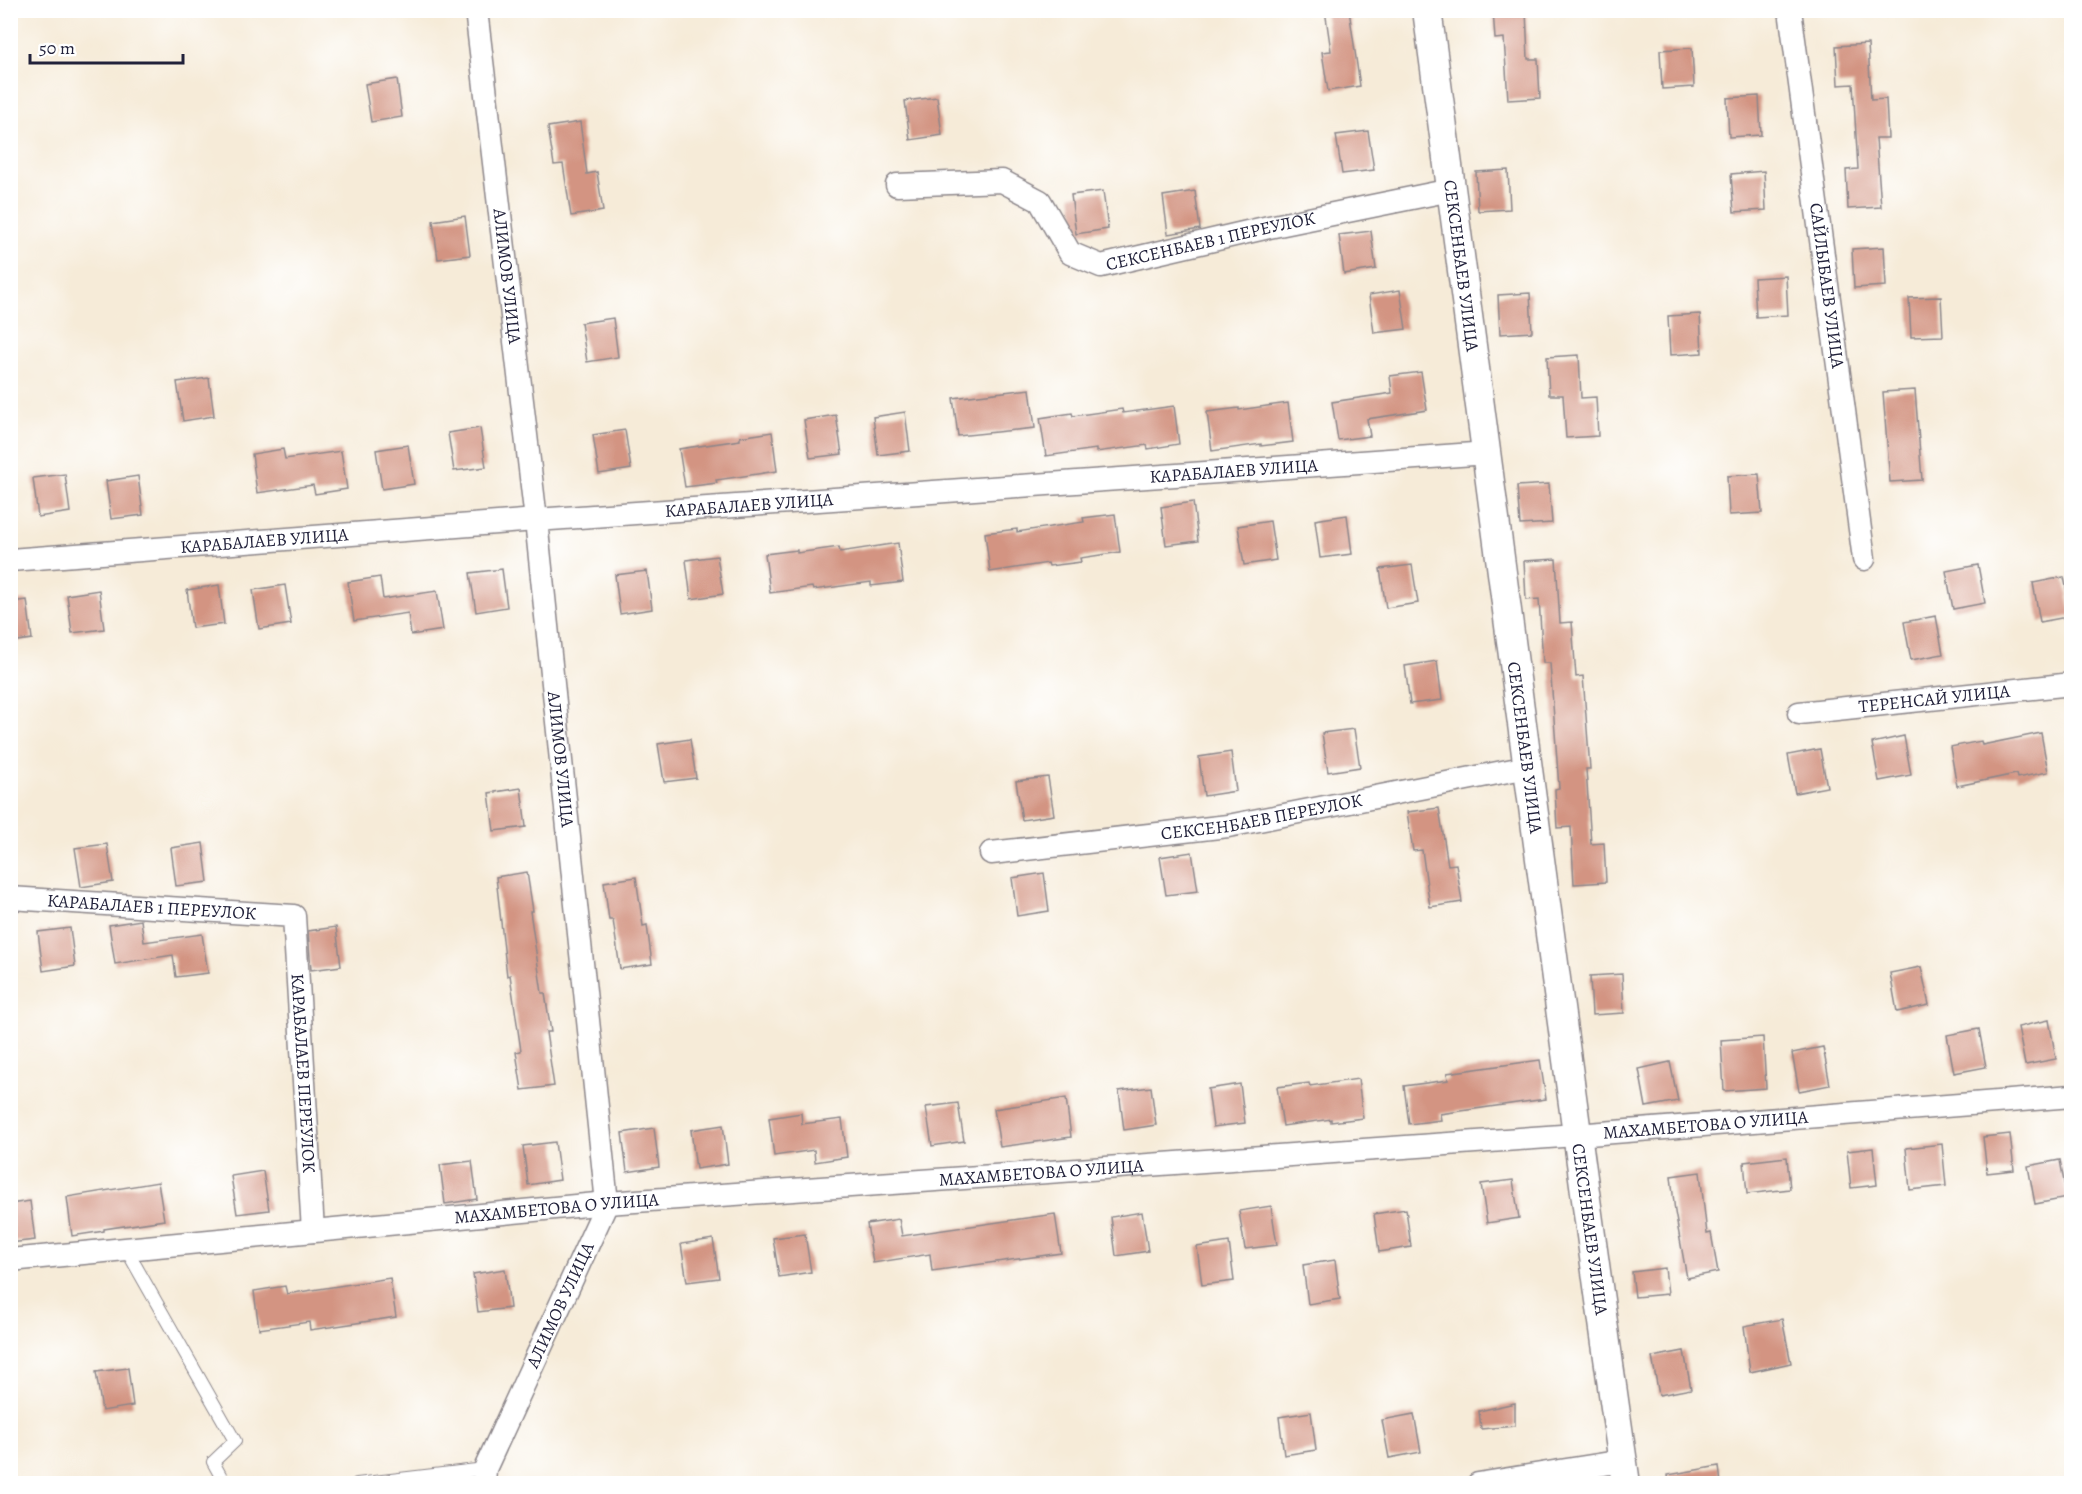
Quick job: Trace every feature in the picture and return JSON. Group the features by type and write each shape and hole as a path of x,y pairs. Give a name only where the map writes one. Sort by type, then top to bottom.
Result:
{"street":[{"name":"АЛИМОВ УЛИЦА","path":"476,10 536,520 607,1203 484,1476"},
{"name":"СЕКСЕНБАЕВ УЛИЦА","path":"1426,10 1488,453 1576,1135 1624,1472"},
{"name":"САЙЛЫБАЕВ УЛИЦА","path":"1790,10 1864,559"},
{"name":"СЕКСЕНБАЕВ 1 ПЕРЕУЛОК","path":"897,185 1002,180 1041,201 1070,253 1101,266 1269,227 1451,190"},
{"name":"КАРАБАЛАЕВ УЛИЦА","path":"10,560 536,520 1488,453"},
{"name":"ТЕРЕНСАЙ УЛИЦА","path":"1799,713 2072,684"},
{"name":"СЕКСЕНБАЕВ ПЕРЕУЛОК","path":"991,854 1228,826 1528,767"},
{"name":"КАРАБАЛАЕВ 1 ПЕРЕУЛОК","path":"10,898 294,916"},
{"name":"КАРАБАЛАЕВ ПЕРЕУЛОК","path":"294,916 313,1231"},
{"name":"МАХАМБЕТОВА О УЛИЦА","path":"10,1260 607,1203 1576,1135 2072,1096"},
{"path":"1478,1484 1624,1472"}],"lane":[{"path":"126,1249 235,1441 213,1462 225,1484"},
{"path":"357,1484 484,1476"}],"building":[{"path":"1325,10 1349,10 1360,86 1328,91 1322,52 1331,51"},
{"path":"1493,10 1526,10 1528,59 1538,59 1540,98 1508,100 1504,38 1495,39"},
{"path":"1868,44 1871,100 1886,99 1888,138 1876,138 1881,207 1848,209 1846,170 1858,169 1853,84 1838,85 1836,46"},
{"path":"1692,48 1694,87 1662,89 1660,50"},
{"path":"397,79 402,117 371,122 365,84"},
{"path":"1759,96 1761,135 1729,137 1727,98"},
{"path":"937,97 942,135 910,140 905,101"},
{"path":"580,122 587,174 597,172 603,211 571,216 563,164 554,165 548,127"},
{"path":"1368,131 1374,170 1342,174 1336,135"},
{"path":"1508,170 1510,209 1478,211 1476,172"},
{"path":"1764,171 1766,210 1734,212 1731,174"},
{"path":"1103,191 1108,229 1076,234 1071,195"},
{"path":"1195,191 1200,229 1168,234 1163,196"},
{"path":"465,216 470,255 438,259 433,221"},
{"path":"1371,231 1376,269 1344,274 1339,235"},
{"path":"1884,247 1886,286 1854,288 1852,249"},
{"path":"1786,276 1788,315 1756,317 1754,278"},
{"path":"1400,290 1406,329 1374,333 1369,295"},
{"path":"1530,293 1532,332 1500,334 1498,295"},
{"path":"1941,297 1943,336 1911,337 1909,298"},
{"path":"1700,314 1702,353 1670,355 1668,316"},
{"path":"613,318 618,357 587,362 581,323"},
{"path":"1579,355 1581,398 1596,397 1598,436 1566,438 1563,395 1549,395 1547,357"},
{"path":"1421,372 1427,410 1367,419 1370,436 1338,440 1332,402 1392,393 1390,376"},
{"path":"209,378 214,416 183,421 177,382"},
{"path":"1030,389 1035,428 958,436 953,398"},
{"path":"1915,390 1922,480 1890,482 1883,392"},
{"path":"1288,403 1293,442 1212,451 1207,412"},
{"path":"1174,406 1179,444 1148,449 1147,445 1096,452 1096,449 1046,456 1040,418 1122,409 1123,413"},
{"path":"905,412 910,451 878,455 873,417"},
{"path":"836,415 842,454 810,458 804,420"},
{"path":"480,428 486,467 454,471 448,433"},
{"path":"625,430 631,469 599,474 593,435"},
{"path":"772,432 777,471 685,487 679,449 740,440 740,437"},
{"path":"408,445 414,484 382,489 376,450"},
{"path":"283,449 285,459 341,451 347,489 315,494 313,485 257,493 252,454"},
{"path":"65,474 70,512 38,517 33,478"},
{"path":"1759,474 1762,513 1729,515 1727,476"},
{"path":"138,476 143,515 111,519 106,481"},
{"path":"1549,484 1552,523 1520,525 1517,486"},
{"path":"1193,502 1198,541 1166,545 1161,507"},
{"path":"1115,514 1120,552 1080,558 1081,562 1049,566 1048,563 990,572 985,533 1017,529 1017,532 1084,522 1083,518"},
{"path":"1347,515 1352,554 1320,558 1315,520"},
{"path":"1270,521 1276,560 1244,565 1238,526"},
{"path":"898,543 903,582 871,586 871,582 770,593 765,554 797,550 797,553 839,547 840,552"},
{"path":"717,556 723,594 691,599 686,560"},
{"path":"1556,559 1560,623 1572,622 1576,677 1583,676 1590,769 1586,769 1591,844 1604,843 1606,882 1574,884 1571,827 1557,828 1555,789 1559,788 1550,663 1543,663 1539,599 1526,600 1524,561"},
{"path":"1412,565 1418,603 1386,608 1380,569"},
{"path":"1978,565 1985,603 1953,609 1946,571"},
{"path":"502,569 507,607 476,612 470,573"},
{"path":"647,571 652,609 620,614 615,575"},
{"path":"380,577 383,599 437,591 443,630 411,635 408,613 354,621 348,582"},
{"path":"2064,577 2072,616 2040,622 2033,583"},
{"path":"219,585 224,624 192,628 187,590"},
{"path":"285,585 291,624 259,629 253,590"},
{"path":"99,590 104,629 72,633 67,595"},
{"path":"27,600 32,639 10,642 10,602"},
{"path":"1936,616 1943,654 1911,660 1904,622"},
{"path":"1437,661 1442,700 1410,704 1405,666"},
{"path":"1354,729 1360,767 1328,772 1322,733"},
{"path":"2041,733 2048,772 2017,778 2016,774 1957,786 1950,747 1981,741 1982,745"},
{"path":"1904,736 1911,775 1879,781 1872,743"},
{"path":"690,739 696,778 664,782 658,744"},
{"path":"1820,749 1827,787 1795,793 1788,755"},
{"path":"1231,752 1236,791 1204,796 1199,757"},
{"path":"1048,777 1054,815 1022,820 1016,781"},
{"path":"521,788 526,827 494,831 489,793"},
{"path":"1439,808 1448,865 1456,864 1462,902 1430,907 1422,850 1413,851 1407,812"},
{"path":"203,843 208,882 176,886 171,848"},
{"path":"107,844 113,882 81,887 75,848"},
{"path":"1192,852 1198,891 1166,895 1160,857"},
{"path":"527,872 533,911 530,911 542,993 545,993 551,1032 546,1032 554,1086 522,1090 516,1052 521,1051 510,975 507,976 496,877"},
{"path":"1044,873 1049,911 1017,916 1012,878"},
{"path":"636,877 643,926 647,925 652,964 620,969 613,920 609,920 604,882"},
{"path":"141,920 144,942 202,934 208,973 176,977 173,955 115,964 109,925"},
{"path":"336,927 341,966 311,970 308,931"},
{"path":"70,928 75,966 43,971 38,932"},
{"path":"1921,967 1929,1005 1897,1012 1890,973"},
{"path":"1622,974 1624,1013 1592,1015 1590,976"},
{"path":"2049,1020 2056,1059 2025,1065 2018,1027"},
{"path":"1979,1029 1986,1067 1954,1073 1947,1035"},
{"path":"1763,1037 1766,1088 1724,1091 1721,1040"},
{"path":"1823,1047 1830,1085 1799,1091 1792,1053"},
{"path":"1540,1060 1546,1099 1440,1114 1441,1120 1409,1124 1404,1086 1448,1080 1447,1073"},
{"path":"1670,1062 1678,1101 1646,1107 1639,1069"},
{"path":"1358,1079 1363,1118 1331,1122 1331,1119 1283,1126 1277,1087 1309,1083 1310,1086"},
{"path":"1240,1084 1245,1123 1213,1127 1208,1089"},
{"path":"1151,1087 1156,1125 1124,1130 1119,1091"},
{"path":"1066,1098 1071,1137 1000,1147 994,1109"},
{"path":"958,1103 964,1141 932,1146 926,1107"},
{"path":"801,1113 802,1124 842,1119 847,1157 815,1162 814,1150 774,1156 769,1118"},
{"path":"723,1125 728,1164 696,1169 691,1130"},
{"path":"654,1128 659,1167 627,1172 622,1133"},
{"path":"2010,1134 2014,1170 1987,1173 1983,1137"},
{"path":"555,1142 560,1180 528,1185 523,1146"},
{"path":"1942,1144 1946,1186 1910,1190 1906,1148"},
{"path":"1873,1148 1877,1185 1851,1188 1847,1151"},
{"path":"1787,1157 1790,1189 1747,1194 1744,1162"},
{"path":"2060,1160 2067,1198 2035,1204 2028,1166"},
{"path":"472,1161 477,1199 445,1204 440,1165"},
{"path":"263,1171 269,1210 237,1214 231,1176"},
{"path":"1700,1172 1707,1234 1711,1233 1718,1272 1687,1278 1671,1176"},
{"path":"1513,1180 1519,1218 1487,1223 1481,1184"},
{"path":"158,1182 164,1220 72,1236 67,1197"},
{"path":"30,1201 35,1240 10,1243 10,1204"},
{"path":"1271,1206 1277,1245 1245,1249 1239,1211"},
{"path":"1406,1209 1411,1247 1379,1252 1374,1214"},
{"path":"1142,1212 1148,1251 1116,1256 1111,1217"},
{"path":"1055,1214 1061,1253 932,1271 930,1254 873,1263 867,1224 899,1219 902,1236"},
{"path":"805,1234 811,1272 779,1277 773,1238"},
{"path":"713,1239 719,1278 687,1282 681,1244"},
{"path":"1229,1242 1234,1281 1202,1285 1197,1247"},
{"path":"1335,1260 1340,1299 1308,1304 1303,1265"},
{"path":"1665,1268 1668,1294 1635,1297 1632,1272"},
{"path":"505,1269 510,1308 478,1312 473,1274"},
{"path":"390,1278 396,1317 310,1330 309,1322 259,1329 254,1291 285,1286 287,1294"},
{"path":"1782,1319 1791,1363 1750,1372 1744,1326"},
{"path":"1684,1351 1691,1389 1659,1395 1652,1357"},
{"path":"128,1368 133,1406 102,1411 96,1372"},
{"path":"1515,1403 1515,1426 1481,1429 1479,1411"},
{"path":"1311,1412 1316,1450 1284,1455 1279,1417"},
{"path":"1414,1414 1421,1452 1389,1458 1382,1420"},
{"path":"1719,1466 1721,1484 1669,1484 1668,1475"}]}
